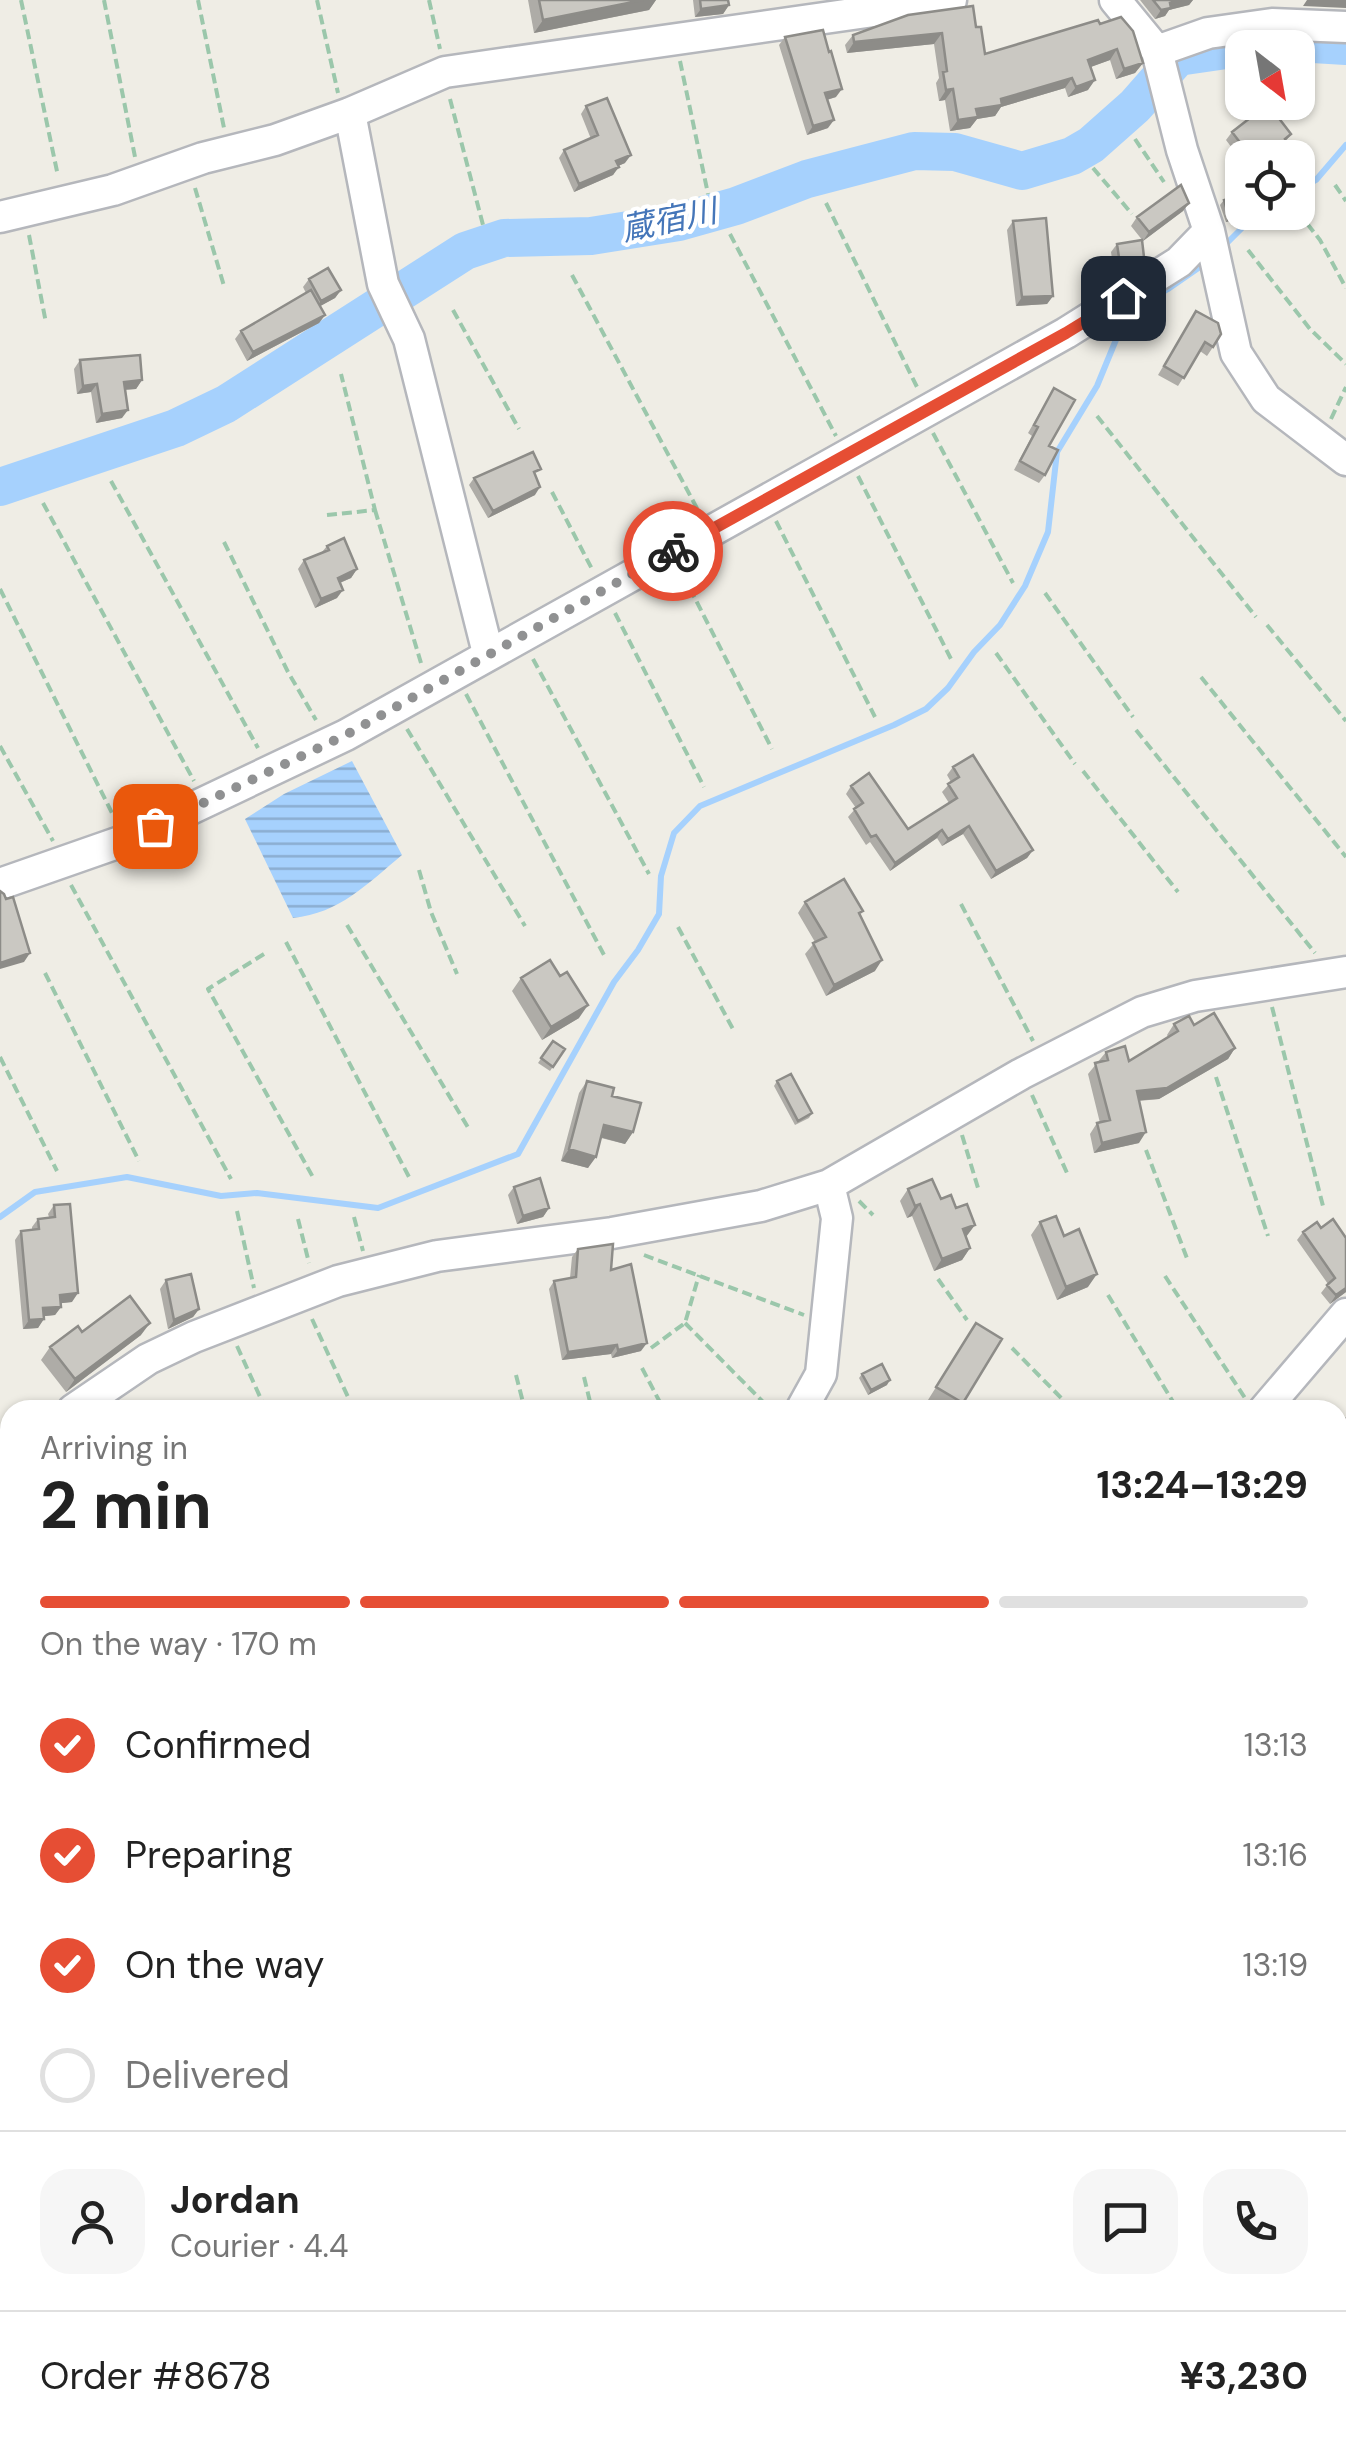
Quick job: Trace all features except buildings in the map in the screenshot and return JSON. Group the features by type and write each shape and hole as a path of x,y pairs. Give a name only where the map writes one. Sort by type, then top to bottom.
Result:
{"street":[{"path":"0,217 113,190 203,158 275,140 345,106 445,72 950,0"},
{"path":"1115,0 1157,51 1182,150 1210,231 1236,353 1266,399 1346,460"},
{"path":"1157,51 1276,12 1346,27"},
{"path":"345,106 383,284 409,339 488,653"},
{"path":"0,884 123,841 346,735 1066,333 1179,262 1210,231"},
{"path":"88,1400 178,1344 338,1281 437,1256 612,1234 761,1206 828,1185 1022,1074 1142,1012 1195,996 1346,972"},
{"path":"807,1400 821,1374 837,1218 828,1185"},
{"path":"1265,1400 1346,1314"}],"path":[{"path":"22,0 62,191"},
{"path":"104,0 137,172"},
{"path":"198,0 226,141"},
{"path":"316,0 345,106"},
{"path":"429,0 442,59"},
{"path":"678,49 708,194"},
{"path":"448,90 483,224"},
{"path":"1135,140 1170,190"},
{"path":"1093,168 1132,214"},
{"path":"1335,186 1346,201"},
{"path":"195,188 224,286"},
{"path":"826,203 923,398"},
{"path":"28,230 46,323"},
{"path":"1312,230 1346,288"},
{"path":"730,234 840,444"},
{"path":"1248,250 1310,329 1346,364"},
{"path":"572,275 704,520"},
{"path":"453,310 519,429"},
{"path":"341,374 375,510 425,676"},
{"path":"1325,430 1346,387"},
{"path":"1097,416 1256,618"},
{"path":"931,430 1013,583"},
{"path":"855,470 951,659"},
{"path":"111,480 261,755"},
{"path":"552,492 598,580"},
{"path":"43,503 199,790"},
{"path":"327,515 375,510"},
{"path":"772,512 875,717"},
{"path":"224,542 320,728"},
{"path":"676,561 772,749"},
{"path":"0,589 119,827"},
{"path":"1045,592 1133,717"},
{"path":"608,599 704,787"},
{"path":"1267,625 1346,721"},
{"path":"525,644 649,874"},
{"path":"996,653 1075,764"},
{"path":"1202,678 1346,857"},
{"path":"459,681 604,954"},
{"path":"398,715 525,926"},
{"path":"1136,730 1315,953"},
{"path":"0,746 57,850"},
{"path":"1083,771 1178,892"},
{"path":"419,870 457,974"},
{"path":"66,877 231,1179"},
{"path":"961,904 1036,1047"},
{"path":"347,925 469,1129"},
{"path":"678,927 734,1032"},
{"path":"286,942 409,1177"},
{"path":"264,954 208,990 314,1179"},
{"path":"45,973 138,1160"},
{"path":"1270,999 1324,1210"},
{"path":"0,1057 57,1172"},
{"path":"1216,1078 1268,1236"},
{"path":"1027,1083 1067,1173"},
{"path":"959,1124 978,1188"},
{"path":"1146,1150 1188,1260"},
{"path":"237,1211 256,1297"},
{"path":"354,1217 366,1261"},
{"path":"298,1219 313,1278"},
{"path":"629,1249 818,1320"},
{"path":"651,1348 685,1323 699,1275"},
{"path":"1165,1276 1251,1400"},
{"path":"938,1280 967,1320"},
{"path":"1108,1294 1172,1400"},
{"path":"306,1304 349,1400"},
{"path":"685,1323 761,1400"},
{"path":"232,1335 261,1400"},
{"path":"1012,1348 1063,1400"},
{"path":"642,1368 659,1400"},
{"path":"516,1375 523,1400"},
{"path":"584,1377 590,1400"}],"water":[{"path":"352,761 402,855 339,904 293,918 245,819 284,794"}],"waterway":[{"name":"蔵宿川","path":"0,487 176,428 226,404 465,251 504,238 591,236 679,222 807,179 914,151 955,152 1022,171 1072,156 1091,145 1135,106 1178,57 1280,42 1346,46"},
{"path":"1315,181 1346,145"},
{"path":"1223,247 1240,230"},
{"path":"0,1217 35,1192 127,1177 221,1196 257,1193 378,1208 518,1154 614,982 659,914 661,876 674,833 700,806 894,725 926,709 948,688 1000,625 1025,586 1048,532 1057,452 1097,386 1127,313 1207,262"}],"way so far":[{"path":"155,826 346,735 673,551"}],"route":[{"path":"673,551 1123,298"}]}
